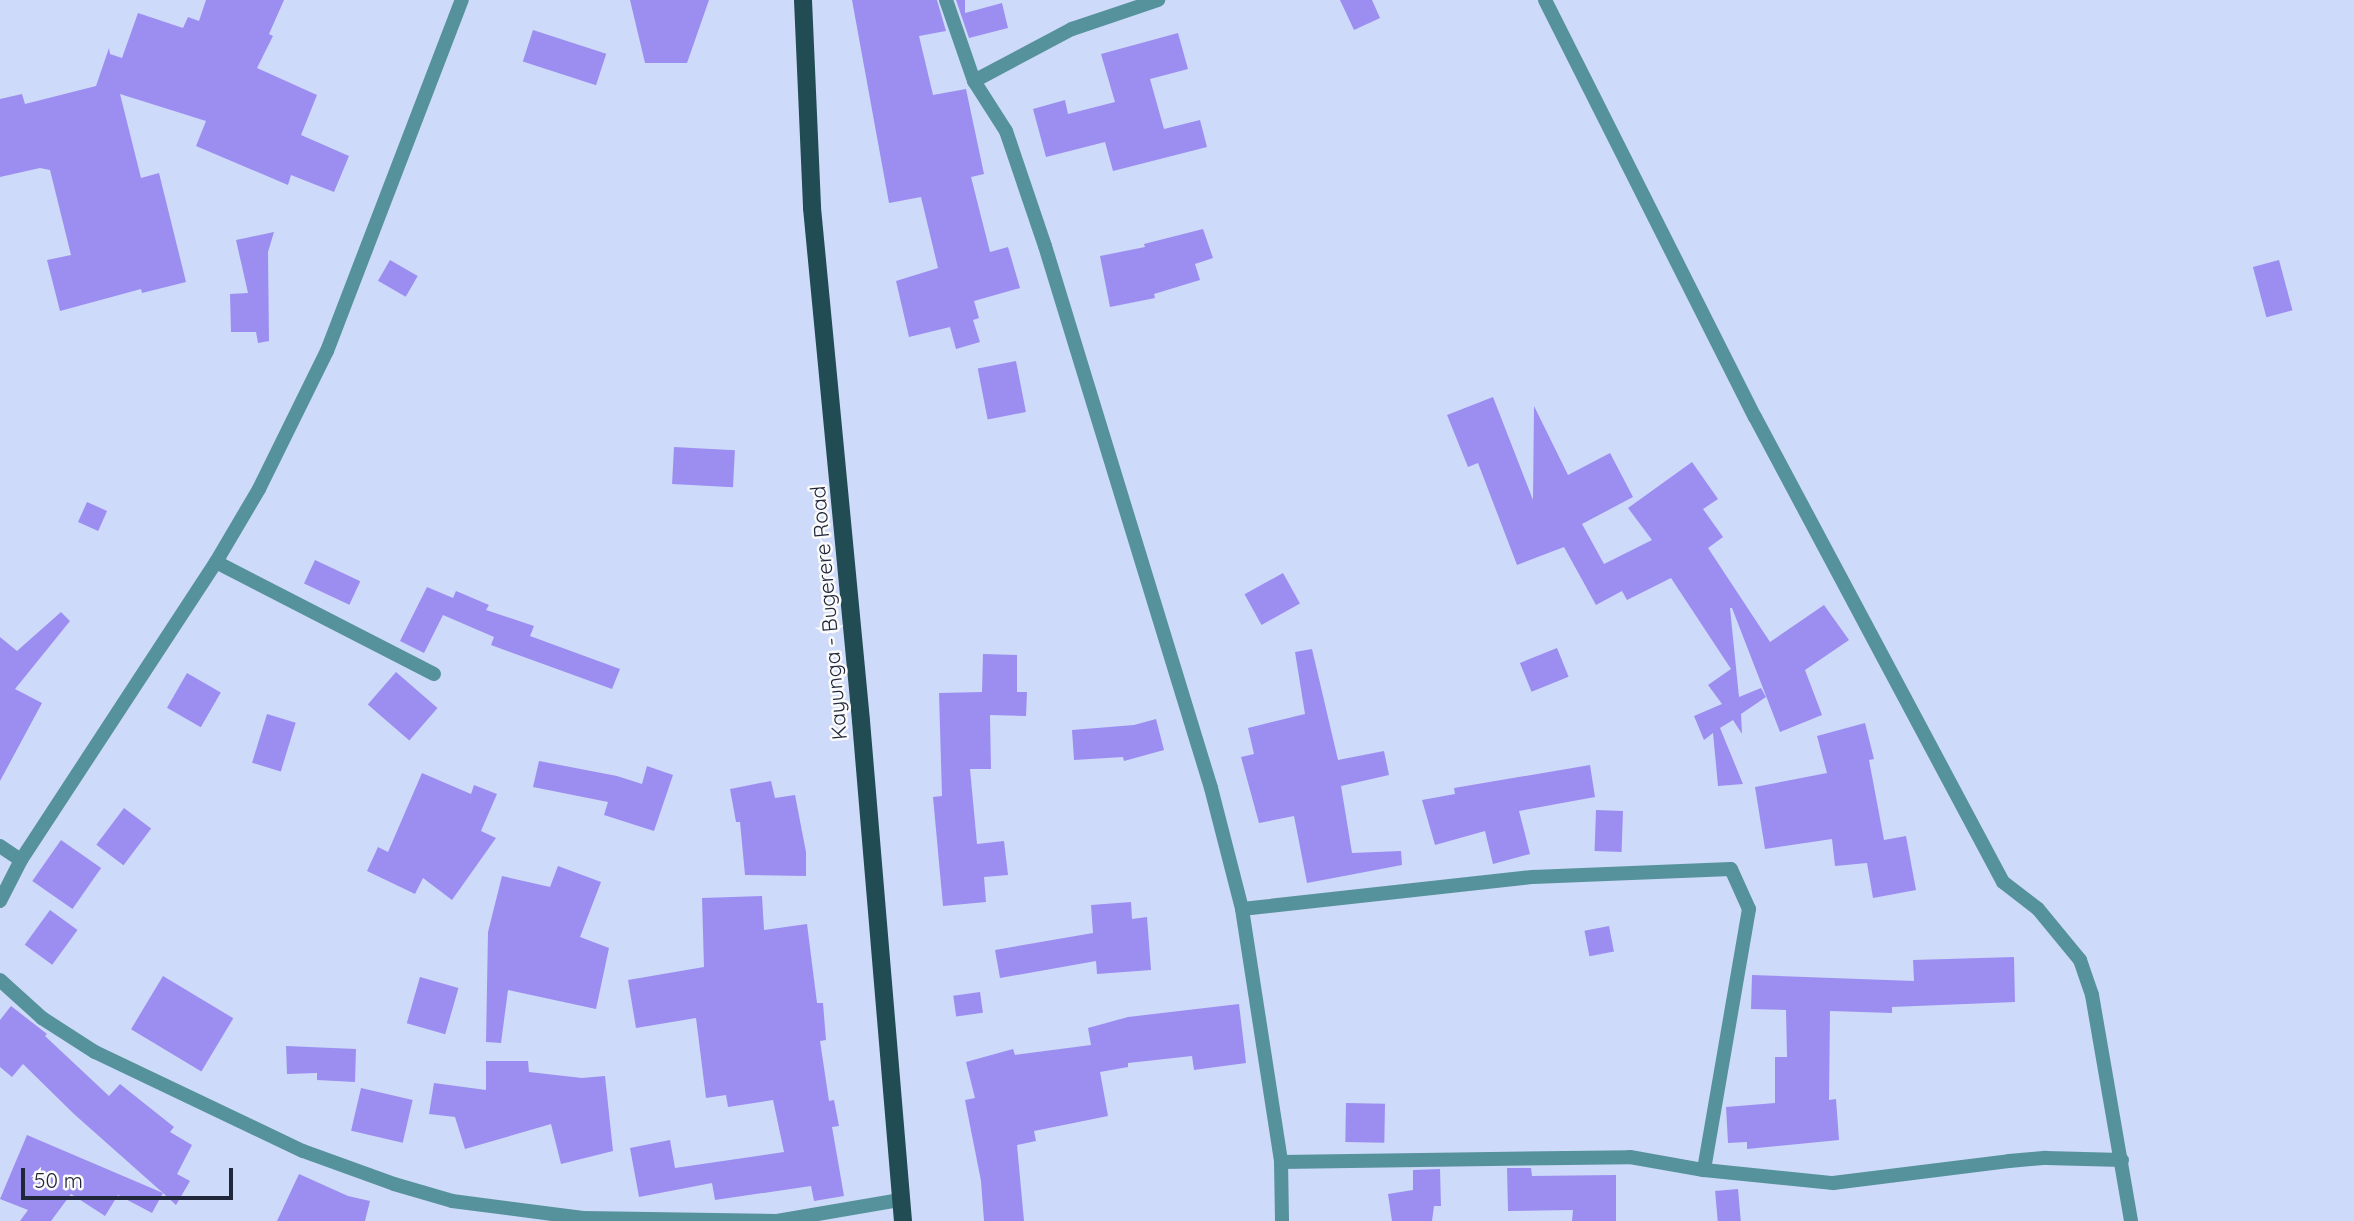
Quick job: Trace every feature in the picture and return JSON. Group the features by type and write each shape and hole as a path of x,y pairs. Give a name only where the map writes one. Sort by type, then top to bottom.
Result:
{"main road":[{"name":"Kayunga - Bugerere Road","path":"803,0 812,208 861,721 903,1221"}],"street":[{"path":"0,901 21,860 216,562 259,489 327,351 462,0"},
{"path":"946,0 974,81 1006,131 1045,246 1212,788 1242,909 1281,1162 1282,1221"},
{"path":"974,81 1072,29 1158,0"},
{"path":"1545,0 1755,417 2003,883 2038,909 2080,960 2092,995 2132,1221"},
{"path":"216,562 434,674"},
{"path":"0,846 21,860"},
{"path":"1242,909 1533,877 1731,869 1749,909 1720,1059 1704,1170"},
{"path":"0,980 42,1018 95,1052 303,1151 394,1184 452,1201 583,1218 778,1221 900,1200"},
{"path":"1281,1162 1630,1157 1704,1170 1833,1183 2046,1158 2122,1160"}],"building":[{"path":"206,0 284,0 269,34 273,36 257,68 317,95 301,135 349,156 334,192 291,175 288,185 196,146 206,121 120,94 141,178 159,173 186,282 142,293 141,289 60,311 47,260 71,255 50,170 40,168 0,177 0,99 22,94 25,104 96,86 109,48 110,54 122,58 138,13 183,28 188,17 199,21"},
{"path":"630,0 709,0 687,63 645,63"},
{"path":"852,0 937,0 946,31 919,36 933,95 966,89 984,174 971,177 990,252 1008,247 1020,288 974,301 979,318 973,320 980,342 956,349 950,327 909,337 896,281 938,268 921,197 889,203"},
{"path":"956,0 965,0 965,13 1002,3 1008,28 969,38"},
{"path":"1340,0 1372,0 1380,18 1354,30"},
{"path":"533,30 606,54 596,85 523,61"},
{"path":"1178,33 1188,69 1150,79 1164,129 1200,120 1207,147 1113,171 1105,142 1046,157 1033,109 1065,100 1068,114 1115,102 1101,54"},
{"path":"1203,229 1213,258 1195,264 1200,280 1154,294 1155,298 1110,307 1100,256 1145,247 1144,244"},
{"path":"274,232 268,252 269,341 258,343 256,332 231,332 230,294 248,293 236,240"},
{"path":"390,260 418,276 406,297 378,281"},
{"path":"2279,260 2292,310 2266,317 2253,267"},
{"path":"1016,361 1026,412 988,419 978,368"},
{"path":"1493,397 1533,500 1534,406 1568,475 1610,453 1633,497 1582,524 1604,564 1652,540 1628,508 1692,462 1718,499 1703,509 1723,537 1708,548 1770,642 1824,605 1849,640 1805,670 1822,715 1780,732 1732,608 1730,608 1739,697 1761,688 1766,697 1741,714 1742,734 1733,720 1720,728 1743,784 1718,786 1713,733 1704,740 1694,716 1722,704 1708,685 1731,669 1671,578 1627,600 1622,591 1596,605 1564,547 1517,565 1478,463 1468,467 1447,415"},
{"path":"674,447 735,450 733,487 672,484"},
{"path":"87,502 107,511 98,531 78,522"},
{"path":"315,560 360,581 349,605 304,584"},
{"path":"1283,573 1300,604 1261,625 1245,594"},
{"path":"427,587 453,598 456,591 489,605 486,610 534,626 530,636 620,669 612,689 491,645 494,637 443,615 424,653 400,641"},
{"path":"61,612 70,621 15,689 42,703 0,781 0,637 17,651"},
{"path":"1557,648 1569,677 1532,692 1520,663"},
{"path":"1312,649 1338,760 1384,751 1389,775 1341,786 1352,853 1401,851 1402,865 1307,883 1294,816 1259,823 1241,757 1254,754 1248,728 1305,714 1295,652"},
{"path":"983,654 1017,655 1017,692 1027,692 1026,716 990,715 991,769 970,769 977,844 1004,841 1008,875 984,877 986,902 943,906 933,797 942,796 939,693 982,692"},
{"path":"396,672 438,708 409,741 368,704"},
{"path":"187,673 221,692 201,727 167,708"},
{"path":"267,714 296,723 281,772 252,763"},
{"path":"1156,719 1164,750 1124,761 1123,757 1074,760 1072,730 1134,725"},
{"path":"1865,723 1874,759 1869,760 1884,840 1906,836 1916,890 1873,898 1867,863 1835,866 1832,839 1765,849 1755,787 1827,773 1817,736"},
{"path":"539,761 617,776 642,784 647,766 673,775 654,831 604,815 608,802 533,787"},
{"path":"1590,765 1595,797 1519,811 1530,854 1493,864 1485,831 1435,845 1422,800 1455,794 1454,788"},
{"path":"422,773 471,794 474,785 497,794 481,831 496,838 452,900 423,878 415,894 367,871 378,847 388,852"},
{"path":"771,781 775,798 795,795 806,852 806,876 745,875 740,822 736,822 730,789"},
{"path":"124,808 151,828 123,865 96,845"},
{"path":"1596,810 1623,811 1622,852 1595,851"},
{"path":"61,840 101,868 72,909 32,881"},
{"path":"558,866 601,882 580,937 609,948 596,1009 508,990 501,1043 486,1042 488,932 502,876 550,887"},
{"path":"762,896 764,930 807,924 817,1003 823,1003 826,1040 820,1041 829,1101 834,1100 839,1126 832,1127 844,1196 814,1201 811,1186 715,1200 712,1183 639,1197 630,1148 670,1140 675,1168 784,1152 773,1100 728,1107 726,1095 706,1098 696,1018 636,1028 628,980 704,967 702,898"},
{"path":"1131,902 1132,919 1147,917 1151,970 1097,974 1096,961 1000,978 995,950 1093,933 1091,905"},
{"path":"50,910 78,930 52,965 25,945"},
{"path":"1609,926 1614,952 1589,956 1584,931"},
{"path":"2014,957 2015,1002 1892,1007 1892,1013 1830,1011 1829,1100 1836,1099 1839,1140 1747,1149 1747,1142 1728,1143 1726,1107 1775,1103 1775,1057 1787,1057 1786,1010 1751,1009 1752,975 1914,981 1913,960"},
{"path":"163,976 233,1018 201,1071 131,1029"},
{"path":"420,977 458,988 445,1034 407,1023"},
{"path":"980,992 983,1013 956,1017 953,996"},
{"path":"1239,1004 1246,1063 1194,1070 1192,1056 1128,1063 1128,1067 1100,1072 1108,1116 1034,1131 1036,1141 1017,1145 1024,1221 984,1221 981,1181 965,1100 975,1098 966,1062 1013,1049 1015,1055 1091,1045 1088,1028 1128,1017"},
{"path":"11,1006 47,1034 45,1036 109,1096 120,1084 174,1127 170,1132 192,1145 177,1174 190,1181 176,1205 74,1114 23,1064 12,1077 0,1067 0,1020"},
{"path":"286,1046 356,1049 355,1082 317,1080 317,1073 287,1074"},
{"path":"486,1061 528,1061 529,1072 582,1078 605,1076 613,1151 561,1164 551,1124 465,1149 455,1117 429,1114 434,1083 486,1090"},
{"path":"361,1088 413,1100 403,1143 351,1131"},
{"path":"1346,1103 1385,1104 1384,1143 1345,1142"},
{"path":"27,1135 163,1193 152,1213 118,1195 105,1216 71,1194 51,1221 20,1221 28,1210 0,1199"},
{"path":"1507,1168 1531,1168 1532,1176 1616,1175 1616,1221 1572,1221 1573,1210 1508,1211"},
{"path":"1440,1169 1441,1206 1434,1206 1432,1221 1392,1221 1388,1194 1413,1190 1413,1170"},
{"path":"299,1174 348,1196 370,1201 365,1221 277,1221"},
{"path":"1738,1189 1741,1221 1718,1221 1715,1191"}]}
